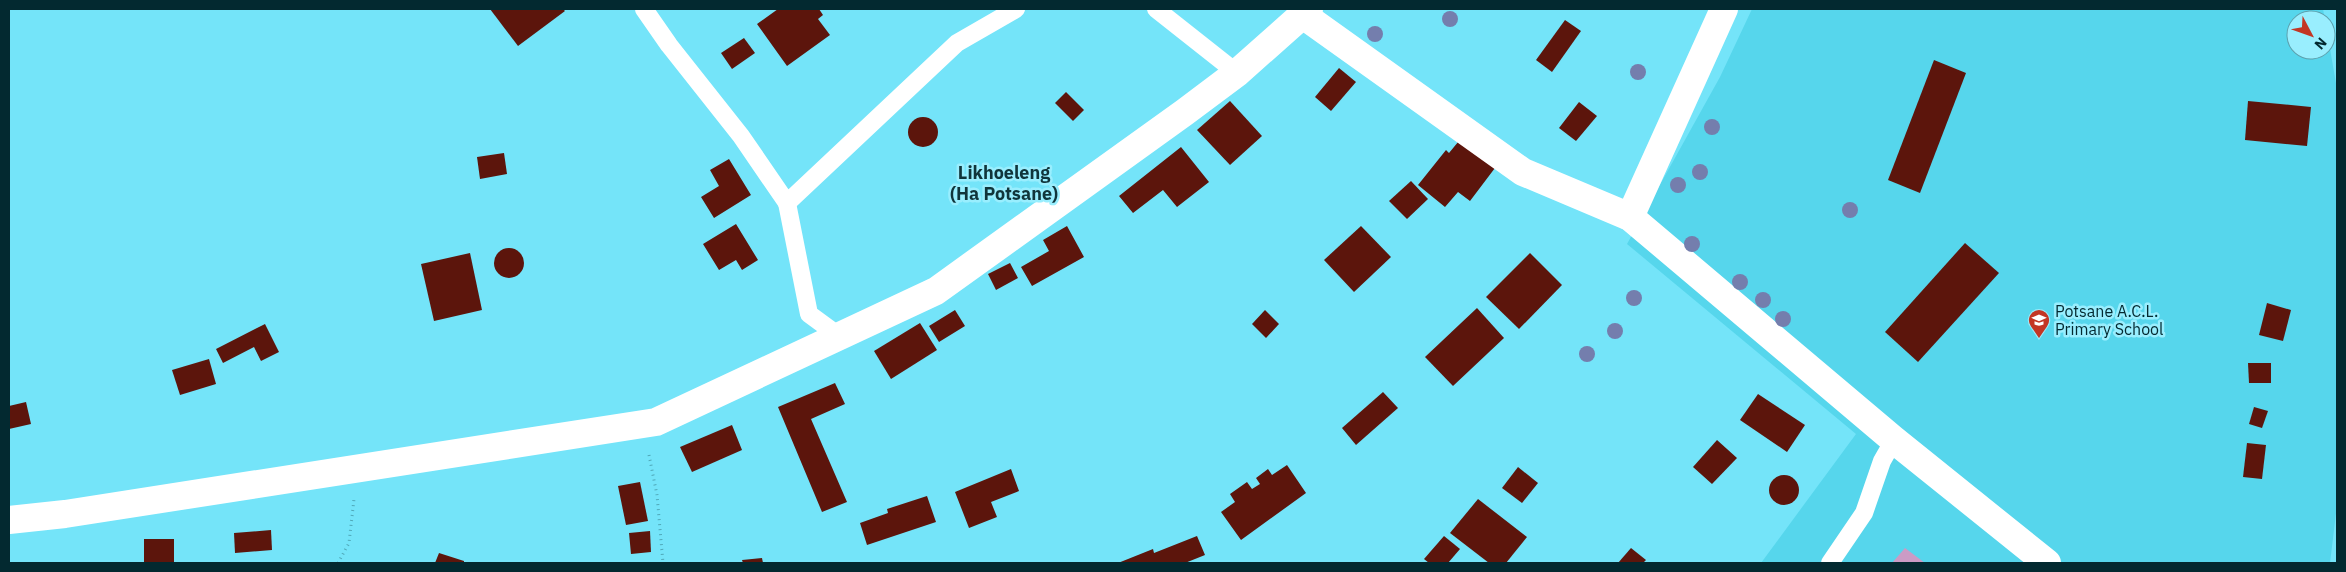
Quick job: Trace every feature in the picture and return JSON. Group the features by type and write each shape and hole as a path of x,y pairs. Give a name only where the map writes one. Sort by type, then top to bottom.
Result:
{"street":[{"path":"1630,217 1724,9"},
{"path":"9,520 64,514 656,422 936,290 1237,73 1306,12 1524,172 1630,217 1894,440 2047,563"}],"lane":[{"path":"644,9 669,45 741,136 787,203 809,314 839,336"},
{"path":"787,203 957,43 1016,9"},
{"path":"1156,9 1237,73"},
{"path":"1830,563 1864,513 1882,462 1894,440"}],"path":[{"path":"641,424 657,495 663,563"},
{"path":"338,563 349,543 357,469"}],"shaded area":[{"name":"Potsane A.C.L. Primary School","path":"1752,9 2323,9 2286,10 2286,60 2332,60 2337,89 2337,505 2330,563 1761,563 1856,434 1627,244 1720,77"},
{"path":"1905,548 1925,563 1892,563"}],"building":[{"path":"490,9 563,9 565,11 518,46"},
{"path":"778,9 819,9 823,15 818,19 830,35 787,66 757,24"},
{"path":"1565,20 1581,31 1552,72 1536,60"},
{"path":"744,38 755,53 732,69 721,53"},
{"path":"1934,60 1966,73 1920,193 1888,180"},
{"path":"1339,68 1356,82 1331,111 1315,97"},
{"path":"1066,92 1084,110 1073,121 1055,103"},
{"path":"1230,101 1262,136 1230,165 1197,130"},
{"path":"2248,101 2311,107 2307,146 2245,140"},
{"path":"1579,102 1597,116 1576,141 1559,128"},
{"path":"923,117 934,121 938,132 934,143 923,147 912,143 908,132 912,121"},
{"path":"1463,136 1498,164 1470,201 1458,192 1445,207 1418,185 1446,150 1449,153"},
{"path":"1181,147 1209,182 1177,207 1163,190 1133,213 1119,196"},
{"path":"504,153 507,174 480,179 477,157"},
{"path":"729,159 751,195 714,218 701,197 719,186 710,170"},
{"path":"1411,181 1428,199 1407,219 1389,201"},
{"path":"736,224 758,260 742,270 736,260 719,270 703,244"},
{"path":"1067,226 1084,257 1032,286 1021,267 1049,251 1043,240"},
{"path":"1361,226 1391,257 1354,292 1324,260"},
{"path":"1965,243 1999,273 1918,362 1885,332"},
{"path":"509,248 520,252 524,263 520,274 509,278 498,274 494,263 498,252"},
{"path":"470,253 482,310 434,321 421,264"},
{"path":"1530,253 1562,285 1519,329 1486,297"},
{"path":"1010,263 1018,278 996,290 988,274"},
{"path":"2267,303 2291,310 2283,341 2259,335"},
{"path":"1477,308 1504,338 1453,386 1425,357"},
{"path":"955,310 965,326 939,342 929,326"},
{"path":"1265,310 1279,324 1266,338 1252,324"},
{"path":"920,323 937,350 891,379 874,351"},
{"path":"265,324 279,352 261,361 254,347 223,363 216,349"},
{"path":"209,359 216,384 180,395 172,370"},
{"path":"2248,363 2271,363 2271,383 2249,383"},
{"path":"835,383 845,404 811,419 847,502 822,512 778,407"},
{"path":"1383,392 1398,408 1356,445 1342,428"},
{"path":"1758,394 1805,425 1787,452 1740,420"},
{"path":"26,402 31,424 9,429 9,406"},
{"path":"2254,407 2268,411 2262,428 2249,424"},
{"path":"732,425 742,450 692,472 680,447"},
{"path":"1717,440 1737,458 1712,484 1693,467"},
{"path":"2247,443 2266,445 2262,479 2243,477"},
{"path":"1287,465 1306,493 1241,540 1221,512 1235,502 1230,494 1247,482 1252,489 1260,484 1256,478 1268,469 1272,475"},
{"path":"1518,467 1538,483 1522,503 1502,488"},
{"path":"1011,469 1019,491 991,502 997,517 969,528 955,492"},
{"path":"1784,475 1795,479 1799,490 1795,501 1784,505 1773,501 1769,490 1773,479"},
{"path":"640,482 648,521 626,525 618,486"},
{"path":"927,496 936,522 867,545 860,523 888,513 887,509"},
{"path":"1478,499 1527,537 1506,563 1489,563 1450,533"},
{"path":"271,530 272,550 235,553 234,533"},
{"path":"650,531 651,552 631,554 629,533"},
{"path":"1197,536 1205,555 1185,563 1118,563 1153,549 1154,553"},
{"path":"1444,536 1460,549 1448,563 1429,563 1424,559"},
{"path":"144,539 174,539 174,563 144,563"},
{"path":"1631,548 1646,560 1643,563 1618,563"},
{"path":"439,553 464,561 464,563 435,563"},
{"path":"762,558 763,563 743,563 742,560"}],"place":[{"name":"Potsane A.C.L. Primary School","path":"2039,339"}],"district":[{"name":"Likhoeleng (Ha Potsane)","path":"1004,182"}]}
